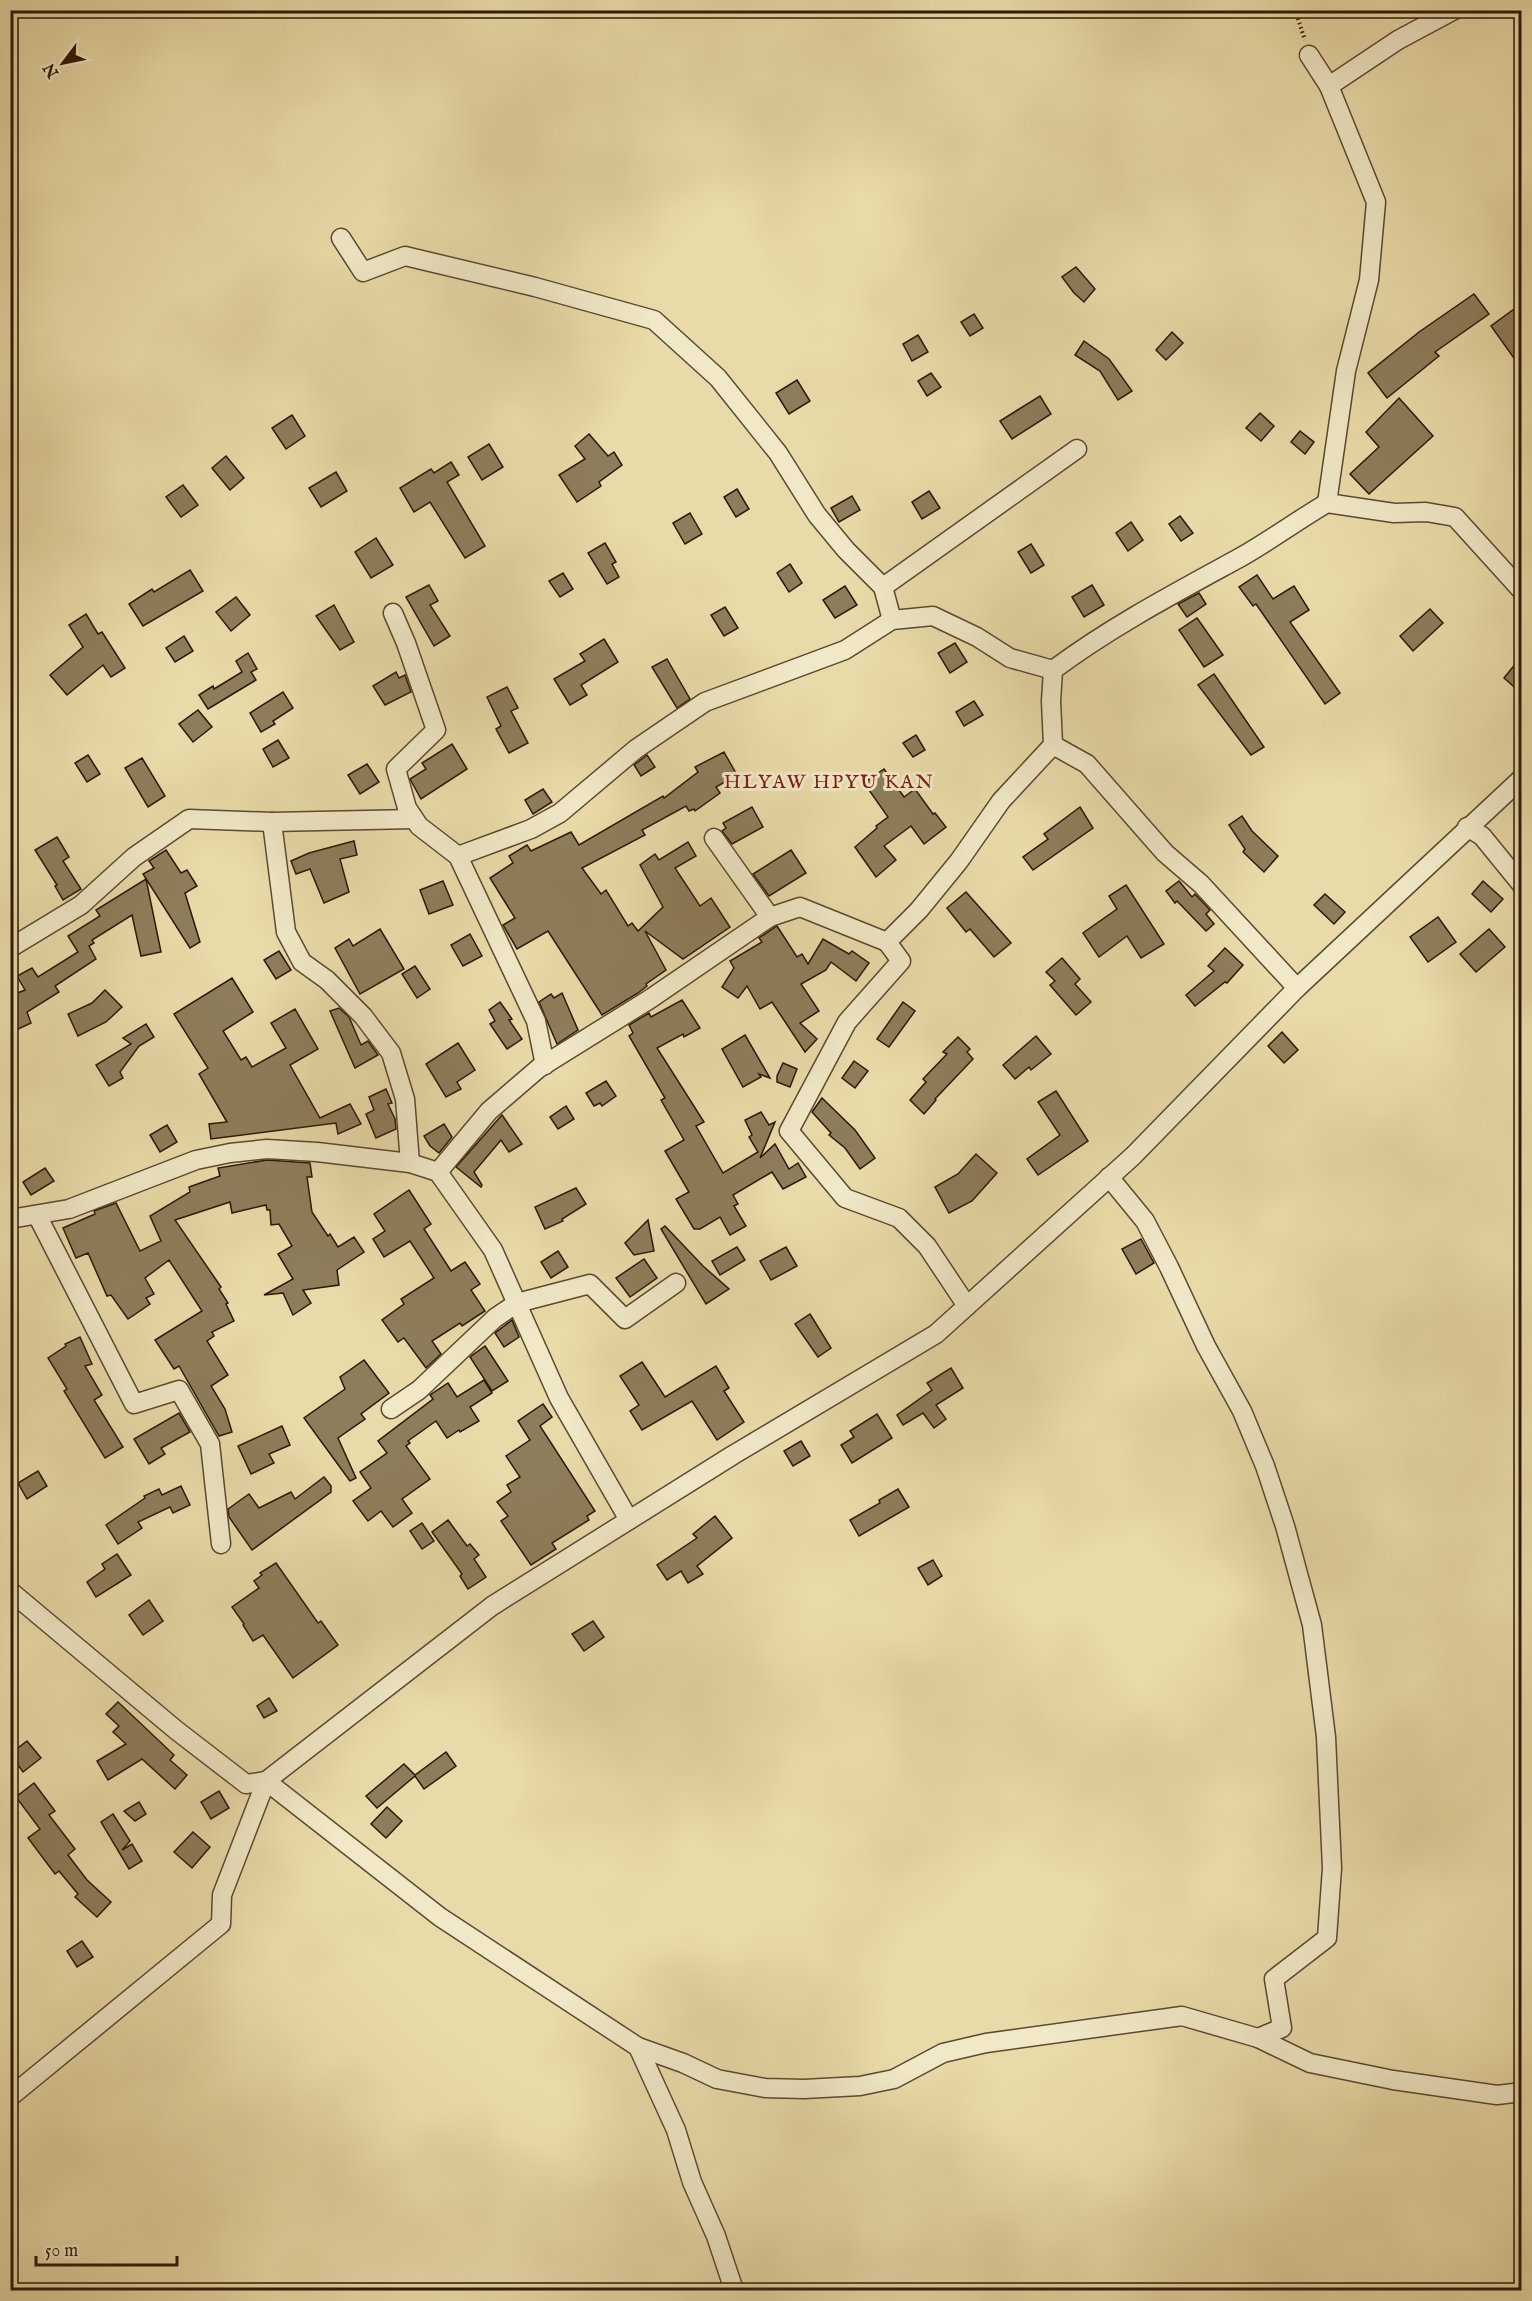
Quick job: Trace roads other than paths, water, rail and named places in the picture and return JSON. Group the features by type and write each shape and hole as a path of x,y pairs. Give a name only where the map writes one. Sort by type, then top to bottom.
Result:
{"street":[{"path":"1329,86 1398,40 1454,10"},
{"path":"1309,55 1329,86 1376,202 1369,280 1346,371 1327,502"},
{"path":"340,238 363,272 405,256 535,287 654,320 718,378 778,453 817,515 846,550 883,587 892,620"},
{"path":"883,587 1077,449"},
{"path":"887,942 919,910 959,861 1001,801 1053,745 1051,700 1053,670 1088,644 1242,556 1327,502 1394,513 1426,512 1455,517 1521,591"},
{"path":"393,613 406,643 436,730 396,769 407,808 419,826 458,856 536,1021 545,1065"},
{"path":"458,856 531,829 560,813 636,749 705,702 845,650 892,620 933,616 977,637 1010,658 1053,670"},
{"path":"1053,745 1086,764 1166,853 1201,884 1297,988"},
{"path":"10,1590 176,1730 246,1784 266,1781 492,1606 753,1443 936,1334 1132,1156 1297,988 1521,778"},
{"path":"10,948 81,905 134,857 189,819 272,822 414,819"},
{"path":"272,822 286,932 302,962 327,980 363,1016 391,1053 405,1099 410,1163"},
{"path":"1467,828 1482,836 1521,885"},
{"path":"714,838 770,917"},
{"path":"438,1172 489,1111 545,1065 650,999 770,917 800,907 887,942 901,961 847,1022 789,1131 845,1198 899,1218 927,1246 967,1306"},
{"path":"10,1219 69,1209 196,1160 230,1153 267,1149 317,1152 410,1163 438,1172 493,1250 559,1398 629,1520"},
{"path":"1109,1177 1145,1221 1206,1346 1242,1411 1265,1466 1285,1526 1312,1625 1326,1737 1332,1868 1327,1938 1274,1979 1282,2028 1257,2038"},
{"path":"37,1215 134,1404 179,1390 210,1444 220,1544"},
{"path":"391,1409 418,1390 495,1318 517,1303 590,1284 625,1319 676,1283"},
{"path":"266,1781 440,1917 638,2047 683,2063 717,2079 765,2088 804,2089 860,2086 894,2079 943,2053 986,2043 1182,2016 1257,2038 1310,2063 1393,2080 1497,2095 1521,2092"},
{"path":"10,2097 221,1924 222,1895 266,1781"},
{"path":"638,2047 676,2130 692,2182 716,2236 734,2290"}],"district":[{"name":"HLYAW HPYU KAN","path":"829,781"}]}
